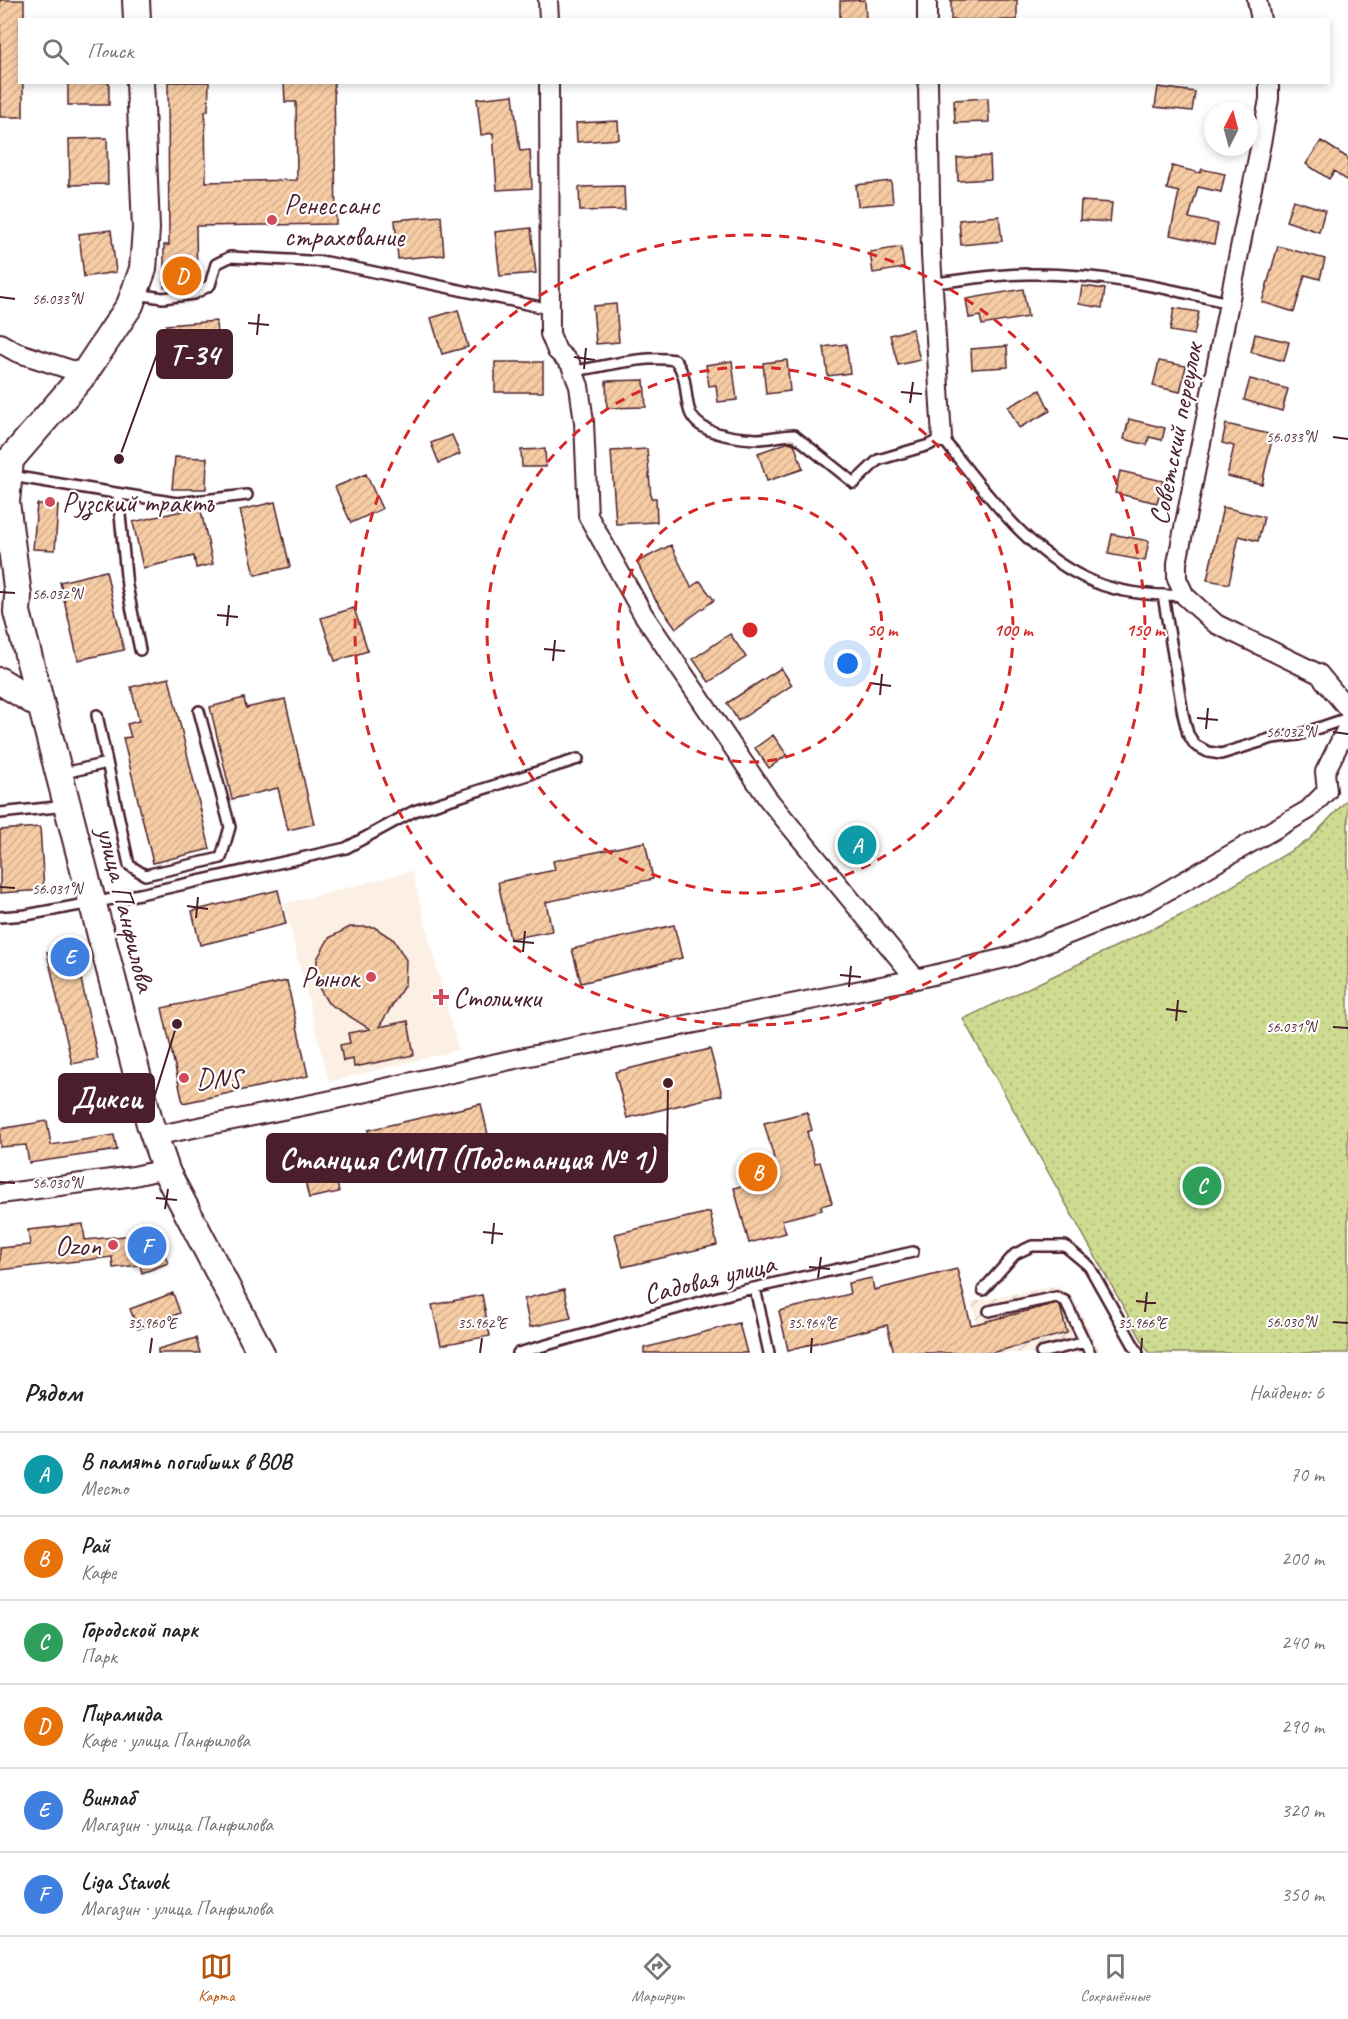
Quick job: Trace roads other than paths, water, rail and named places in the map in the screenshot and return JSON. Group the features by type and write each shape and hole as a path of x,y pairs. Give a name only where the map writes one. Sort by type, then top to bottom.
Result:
{"main road":[{"path":"135,0 137,18"},
{"path":"6,468 84,374 135,294 143,269 146,229 140,84"},
{"name":"улица Панфилова","path":"6,468 7,562 18,595 16,612 154,1136 165,1169 261,1353"},
{"path":"0,633 16,612"},
{"path":"0,681 41,706"}],"street":[{"path":"548,0 549,18"},
{"path":"927,0 927,18"},
{"path":"1257,0 1261,18"},
{"path":"549,84 550,334 557,351 575,371 584,422 588,516 643,614 768,799 916,980"},
{"path":"928,84 933,283 942,438"},
{"name":"Советский переулок","path":"1185,596 1177,579 1177,563 1262,138 1269,99 1269,84"},
{"path":"0,344 16,352 84,374"},
{"path":"1185,596 1216,624 1318,674 1348,710"},
{"path":"154,1136 327,1101 514,1059 916,980 1014,956 1146,903 1308,810 1327,791 1325,772 1348,726"},
{"path":"0,1194 134,1176 165,1169"}],"lane":[{"path":"135,294 163,298 194,294 210,285 216,264 230,257 327,262 550,309"},
{"path":"933,283 1028,274 1107,278 1229,303"},
{"path":"575,371 644,360 675,360 683,371 691,418 699,425 723,434 758,439 794,435 854,483 878,460 929,445 942,438 1013,525 1055,562 1095,583 1137,594 1185,596"},
{"path":"6,468 118,494 177,504 248,495"},
{"path":"118,494 127,585 140,650"},
{"path":"1163,595 1183,714 1188,734 1195,745 1208,752 1221,754 1273,738 1298,735 1348,718"},
{"path":"97,715 129,865 145,875 221,858 230,828 199,711"},
{"path":"0,918 140,894 346,848 414,810 578,759"},
{"path":"60,774 107,763"},
{"path":"0,813 68,806"},
{"path":"983,1290 1015,1254 1032,1246 1065,1246 1089,1266 1138,1353"},
{"name":"Садовая улица","path":"518,1353 755,1288 913,1252"},
{"path":"755,1288 770,1353"},
{"path":"989,1311 1056,1297 1065,1301 1090,1353"},
{"path":"1041,1353 1085,1342"}],"place":[{"name":"Ренессанс страхование","path":"272,220"},
{"name":"Пирамида","path":"182,276"},
{"name":"Т-34","path":"119,459"},
{"name":"Рузский трактъ","path":"50,502"},
{"name":"В память погибших в ВОВ","path":"857,845"},
{"name":"Винлаб","path":"70,957"},
{"name":"Рынок","path":"371,977"},
{"name":"Столички","path":"441,997"},
{"name":"Дикси","path":"177,1024"},
{"name":"DNS","path":"184,1078"},
{"name":"Станция СМП (Подстанция № 1)","path":"668,1083"},
{"name":"Рай","path":"758,1172"},
{"name":"Городской парк","path":"1202,1186"},
{"name":"Ozon","path":"113,1245"},
{"name":"Liga Stavok","path":"147,1246"}]}
